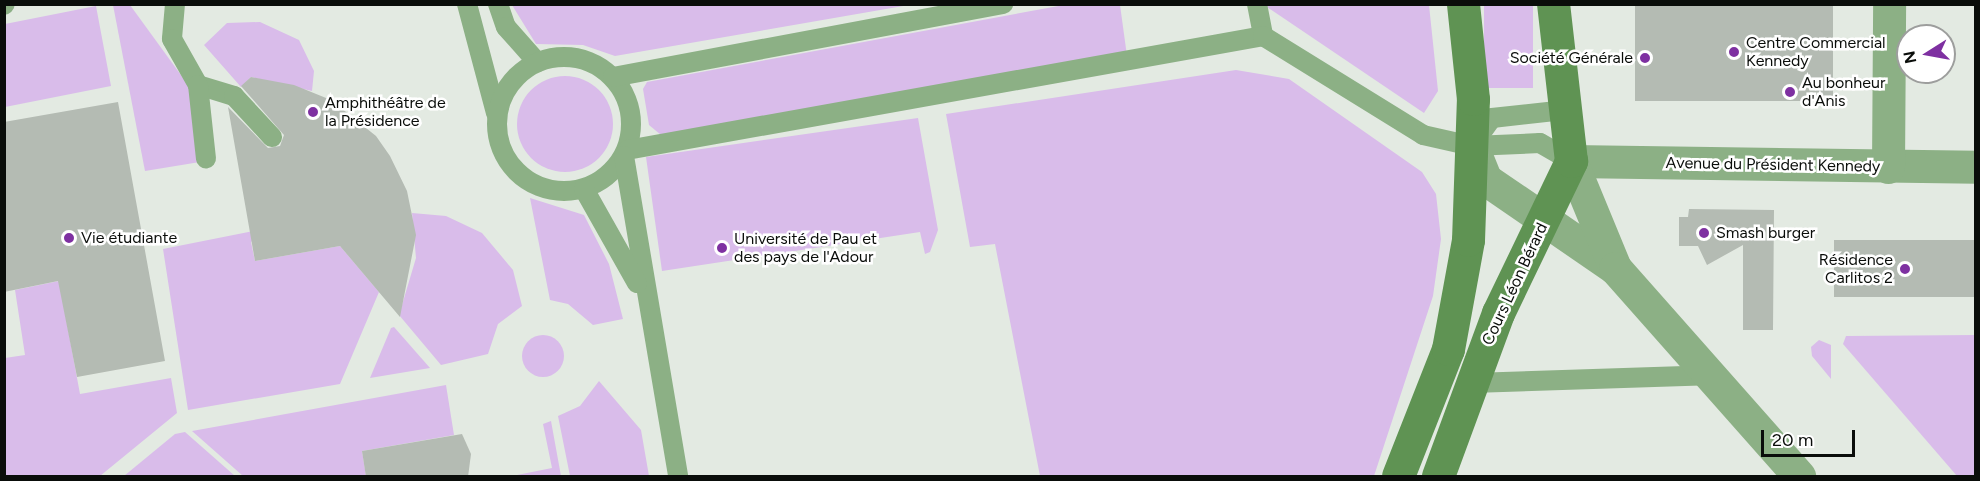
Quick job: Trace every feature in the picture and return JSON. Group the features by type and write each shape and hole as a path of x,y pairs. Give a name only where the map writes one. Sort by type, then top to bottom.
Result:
{"main road":[{"path":"1398,477 1448,349 1468,240 1473,99 1463,4"},
{"path":"1553,4 1571,161"},
{"name":"Cours Léon Bérard","path":"1438,477 1498,313 1546,219 1571,161"}],"street":[{"path":"1888,167 1889,4"},
{"path":"1472,146 1485,179 1615,268 1799,477"},
{"path":"1571,161 1615,268"},
{"name":"Avenue du Président Kennedy","path":"1571,161 1976,167"}],"lane":[{"path":"175,4 172,39 198,85 206,159"},
{"path":"467,4 496,113 504,156 519,174 538,187 584,189 614,170 625,153 1263,36 1423,135 1472,146 1540,143 1571,161"},
{"path":"498,4 506,27 537,62"},
{"path":"613,77 1003,4"},
{"path":"1257,4 1263,36"},
{"path":"496,113 506,90 537,62 577,57 613,77 631,111 625,153 643,295 678,477"},
{"path":"198,85 234,96 272,137"},
{"path":"1472,146 1492,118 1564,110"},
{"path":"584,189 643,295"},
{"path":"1472,383 1708,375"}],"shaded area":[{"path":"113,5 130,5 186,82 195,99 206,161 145,171"},
{"path":"512,5 909,5 615,56 583,45 536,44"},
{"path":"1064,5 1120,5 1127,56 661,135 649,125 643,89 647,82"},
{"path":"1264,5 1429,5 1438,91 1424,113"},
{"path":"1484,5 1533,5 1533,88 1484,88"},
{"path":"96,6 111,86 5,107 5,24"},
{"path":"260,22 299,40 314,71 312,91 251,77 241,87 204,45 227,23"},
{"path":"1236,70 1289,79 1422,172 1436,194 1441,239 1433,296 1374,476 1040,476 995,244 970,247 946,114"},
{"path":"565,76 583,80 599,90 609,106 613,124 609,142 599,158 583,168 565,172 547,168 531,158 521,142 517,124 521,106 531,90 547,80"},
{"path":"918,118 938,230 930,252 925,254 920,232 662,271 646,157"},
{"path":"530,198 584,215 609,264 623,319 593,325 568,304 550,300"},
{"path":"412,213 446,216 482,233 513,270 522,306 498,324 488,354 441,365 399,315 416,258"},
{"path":"268,228 251,242 255,261 340,246 379,292 340,384 188,410 163,249"},
{"path":"59,281 80,394 171,378 177,413 100,476 5,476 5,358 25,355 15,290"},
{"path":"394,327 430,368 370,378 391,328"},
{"path":"543,335 551,336 558,341 563,348 563,364 558,371 551,376 543,377 535,376 528,371 523,364 522,356 523,348 528,341 535,336"},
{"path":"1975,335 1975,476 1957,476 1843,344 1846,336"},
{"path":"1819,340 1831,345 1831,379 1812,356 1811,347"},
{"path":"599,381 641,430 649,476 570,476 558,416 580,406"},
{"path":"446,385 454,435 362,451 366,476 243,476 192,431"},
{"path":"551,421 561,476 512,476 552,468 543,424"},
{"path":"185,432 235,476 124,476 175,434"}],"building":[{"name":"Centre Commercial Kennedy","path":"1635,4 1833,4 1833,101 1635,101"},
{"path":"251,77 294,85 331,100 376,136 390,156 407,191 416,235 400,317 340,246 255,261 228,107 268,148 280,146 284,135 241,86"},
{"name":"Vie étudiante","path":"118,102 165,361 77,377 58,281 4,292 4,122"},
{"path":"1689,209 1774,210 1773,330 1743,330 1743,245 1707,265 1698,246 1679,246 1679,217 1688,217"},
{"name":"Résidence Carlitos 2","path":"1834,240 1976,240 1976,297 1834,297"},
{"path":"462,434 471,454 468,477 366,477 362,451"}],"place":[{"name":"Centre Commercial Kennedy","path":"1734,52"},
{"name":"Société Générale","path":"1645,58"},
{"name":"Au bonheur d'Anis","path":"1790,92"},
{"name":"Amphithéâtre de la Présidence","path":"313,112"},
{"name":"Smash burger","path":"1704,233"},
{"name":"Vie étudiante","path":"69,238"},
{"name":"Université de Pau et des pays de l'Adour","path":"722,248"},
{"name":"Résidence Carlitos 2","path":"1905,269"}]}
